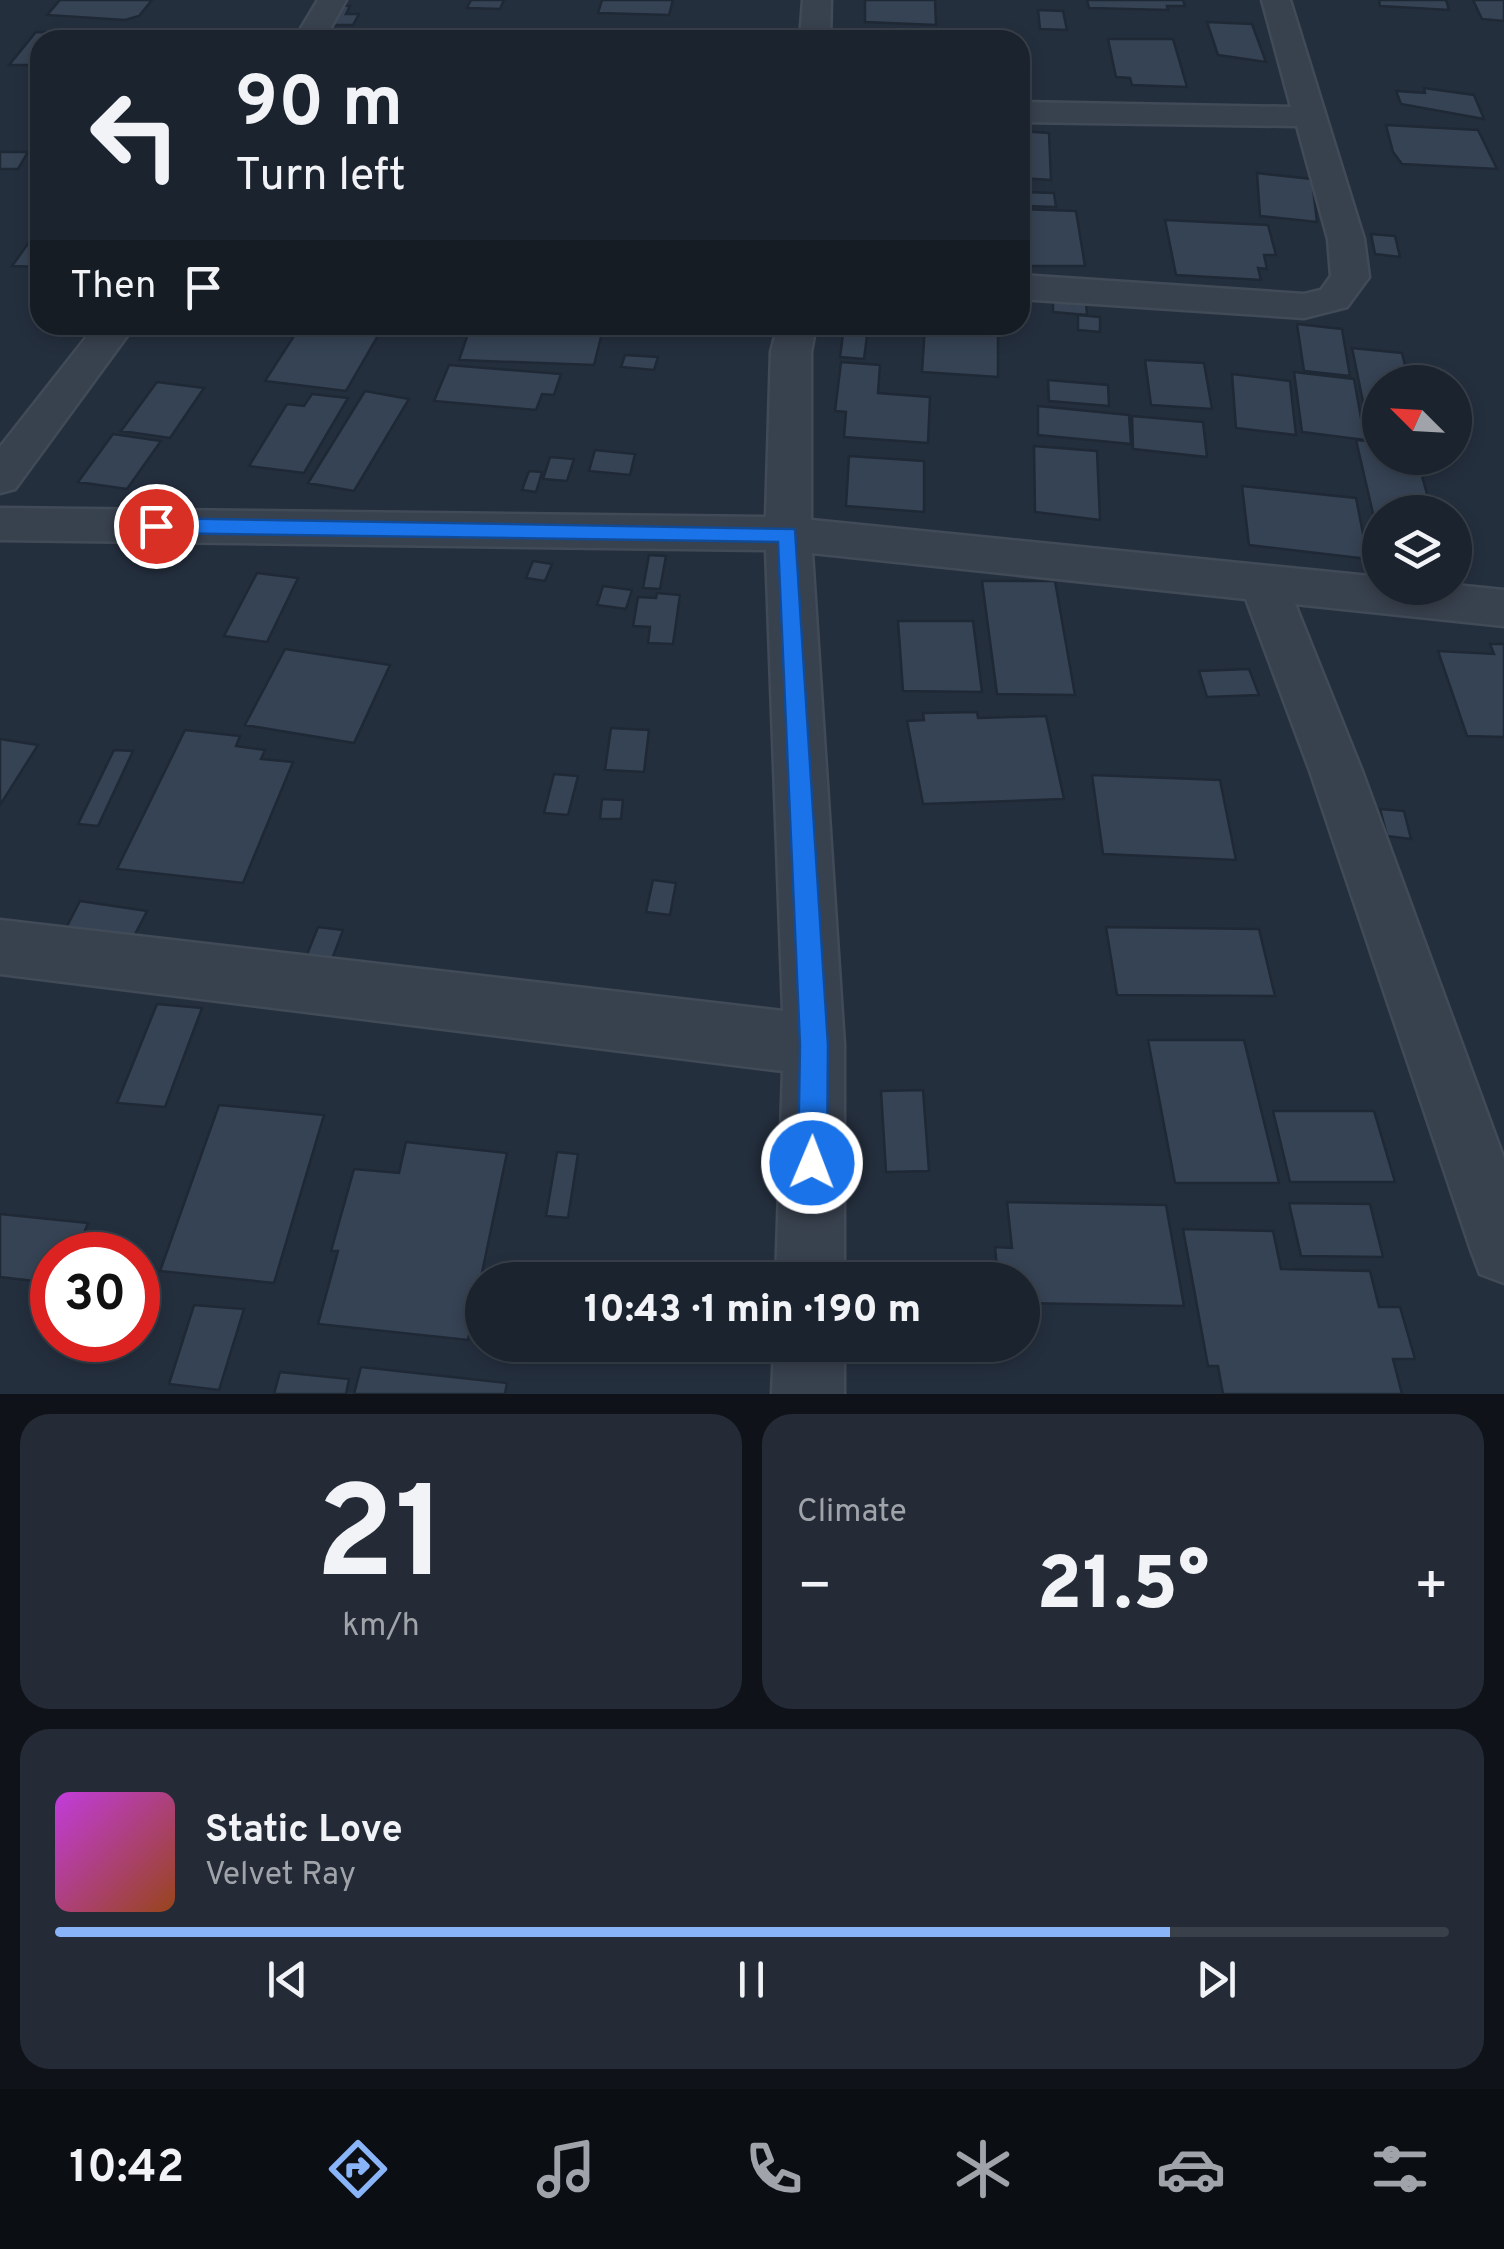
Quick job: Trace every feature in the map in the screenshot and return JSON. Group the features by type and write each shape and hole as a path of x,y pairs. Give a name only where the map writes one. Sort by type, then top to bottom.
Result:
{"street":[{"path":"315,30 332,0"},
{"path":"816,30 817,0"},
{"path":"1030,287 1304,306 1334,299 1350,277 1348,258 1313,118 1276,0"},
{"path":"1030,112 1313,118"},
{"path":"0,478 108,335"},
{"path":"795,335 791,352 788,534 814,1045 810,1262"},
{"path":"0,524 788,534 1504,608"},
{"path":"1263,583 1336,771 1504,1250"},
{"path":"0,947 814,1045"},
{"path":"808,1394 809,1362"}],"building":[{"path":"60,0 152,0 139,16 125,20 47,15"},
{"path":"471,0 504,0 500,9 467,8"},
{"path":"602,0 673,0 669,15 598,13"},
{"path":"865,0 935,0 936,25 865,22"},
{"path":"1087,0 1183,0 1185,6 1167,6 1168,10 1089,8"},
{"path":"1379,0 1446,0 1449,10 1380,6"},
{"path":"1473,0 1504,0 1504,21 1482,19"},
{"path":"332,5 350,6 346,14 359,14 353,25 321,25"},
{"path":"1038,10 1063,11 1067,30 1040,29"},
{"path":"1207,22 1252,24 1266,62 1218,55"},
{"path":"30,39 30,65 9,65"},
{"path":"1108,39 1173,39 1187,87 1132,85 1130,78 1116,77"},
{"path":"1424,88 1474,95 1484,119 1401,104 1396,91 1425,93"},
{"path":"1386,125 1478,130 1497,169 1402,164 1393,152"},
{"path":"1030,132 1049,133 1051,180 1030,179"},
{"path":"0,152 28,152 18,169 0,169"},
{"path":"1257,173 1312,179 1317,222 1260,216"},
{"path":"1030,192 1054,193 1056,207 1030,206"},
{"path":"1030,209 1076,211 1085,266 1030,266"},
{"path":"1165,220 1268,225 1276,255 1264,255 1267,269 1258,268 1261,280 1176,275"},
{"path":"1371,234 1395,236 1400,257 1375,254"},
{"path":"30,241 30,267 12,266"},
{"path":"1053,301 1086,303 1087,315 1053,312"},
{"path":"1078,315 1100,317 1100,332 1078,330"},
{"path":"1297,324 1342,329 1350,376 1304,371"},
{"path":"295,335 378,335 346,391 265,381"},
{"path":"468,335 602,335 594,365 459,360"},
{"path":"843,335 867,336 864,359 840,357"},
{"path":"924,335 998,335 998,377 922,372"},
{"path":"1352,348 1402,353 1405,365 1362,365 1362,397"},
{"path":"625,355 658,357 654,370 621,367"},
{"path":"1145,360 1204,363 1212,409 1151,405"},
{"path":"841,362 880,365 878,393 930,397 928,443 844,437 846,412 835,411"},
{"path":"449,365 561,374 554,395 542,394 536,410 434,401"},
{"path":"1294,372 1354,379 1362,440 1302,432"},
{"path":"1232,374 1290,381 1296,435 1236,428"},
{"path":"1048,380 1108,385 1109,406 1049,401"},
{"path":"157,382 204,388 170,438 121,431"},
{"path":"365,391 409,399 354,491 308,483"},
{"path":"312,394 348,398 304,473 249,466 287,404 304,406"},
{"path":"1038,406 1129,415 1131,444 1038,435"},
{"path":"1132,416 1203,422 1207,457 1133,449"},
{"path":"113,434 161,441 127,489 78,482"},
{"path":"1356,440 1362,440 1362,466"},
{"path":"1034,446 1097,451 1100,520 1035,512"},
{"path":"595,450 635,454 630,475 589,471"},
{"path":"849,456 924,461 924,512 846,506"},
{"path":"550,457 574,459 567,481 543,479"},
{"path":"529,471 542,472 536,492 522,490"},
{"path":"1364,475 1422,475 1427,495 1369,495"},
{"path":"1242,486 1356,498 1362,558 1249,545"},
{"path":"649,555 666,556 660,589 643,588"},
{"path":"533,561 552,564 545,581 526,578"},
{"path":"257,573 298,578 267,642 224,636"},
{"path":"982,581 1055,581 1075,695 997,694"},
{"path":"603,586 632,590 626,609 597,605"},
{"path":"657,593 680,595 673,644 648,643 650,627 633,626 638,597 656,598"},
{"path":"898,621 973,621 982,692 903,691"},
{"path":"1490,644 1504,644 1504,737 1467,736 1438,651 1494,654"},
{"path":"285,649 390,665 354,743 245,725"},
{"path":"1249,669 1259,695 1207,697 1199,671"},
{"path":"977,712 978,718 1046,716 1064,799 923,804 907,721 924,720 923,713"},
{"path":"611,728 649,730 644,772 605,770"},
{"path":"185,730 240,736 236,746 265,750 261,759 293,762 243,883 117,869"},
{"path":"0,739 38,745 0,805"},
{"path":"114,750 133,751 98,826 78,824"},
{"path":"554,774 578,776 568,815 544,813"},
{"path":"1092,775 1220,780 1236,860 1103,854"},
{"path":"602,799 623,800 621,819 600,819"},
{"path":"1380,809 1404,811 1411,839 1387,836"},
{"path":"653,880 676,883 670,915 646,912"},
{"path":"80,901 147,911 130,944 63,934"},
{"path":"318,927 343,930 328,970 302,967"},
{"path":"1106,927 1259,929 1275,996 1117,995"},
{"path":"157,1004 202,1008 165,1107 117,1103"},
{"path":"1148,1040 1244,1040 1279,1183 1175,1183"},
{"path":"923,1090 929,1171 886,1172 881,1091"},
{"path":"219,1105 324,1115 274,1283 160,1271"},
{"path":"1273,1111 1374,1111 1395,1182 1290,1182"},
{"path":"406,1142 507,1153 484,1262 465,1262 465,1340 318,1324 338,1251 331,1251 354,1169 399,1173"},
{"path":"557,1152 578,1154 568,1218 546,1216"},
{"path":"1007,1202 1166,1205 1184,1306 1040,1303 1040,1262 996,1262 995,1247 1012,1248"},
{"path":"1289,1203 1370,1204 1383,1257 1301,1256"},
{"path":"0,1214 88,1223 84,1232 30,1232 30,1280 0,1277"},
{"path":"1183,1229 1273,1231 1281,1269 1370,1271 1379,1307 1400,1307 1415,1359 1393,1359 1402,1394 1223,1394 1218,1366 1208,1366"},
{"path":"194,1305 244,1309 219,1390 169,1384"},
{"path":"361,1367 507,1383 505,1394 354,1394"},
{"path":"280,1372 349,1379 346,1394 274,1394"}],"route":[{"path":"156,526 788,534 814,1045 812,1163"}]}
